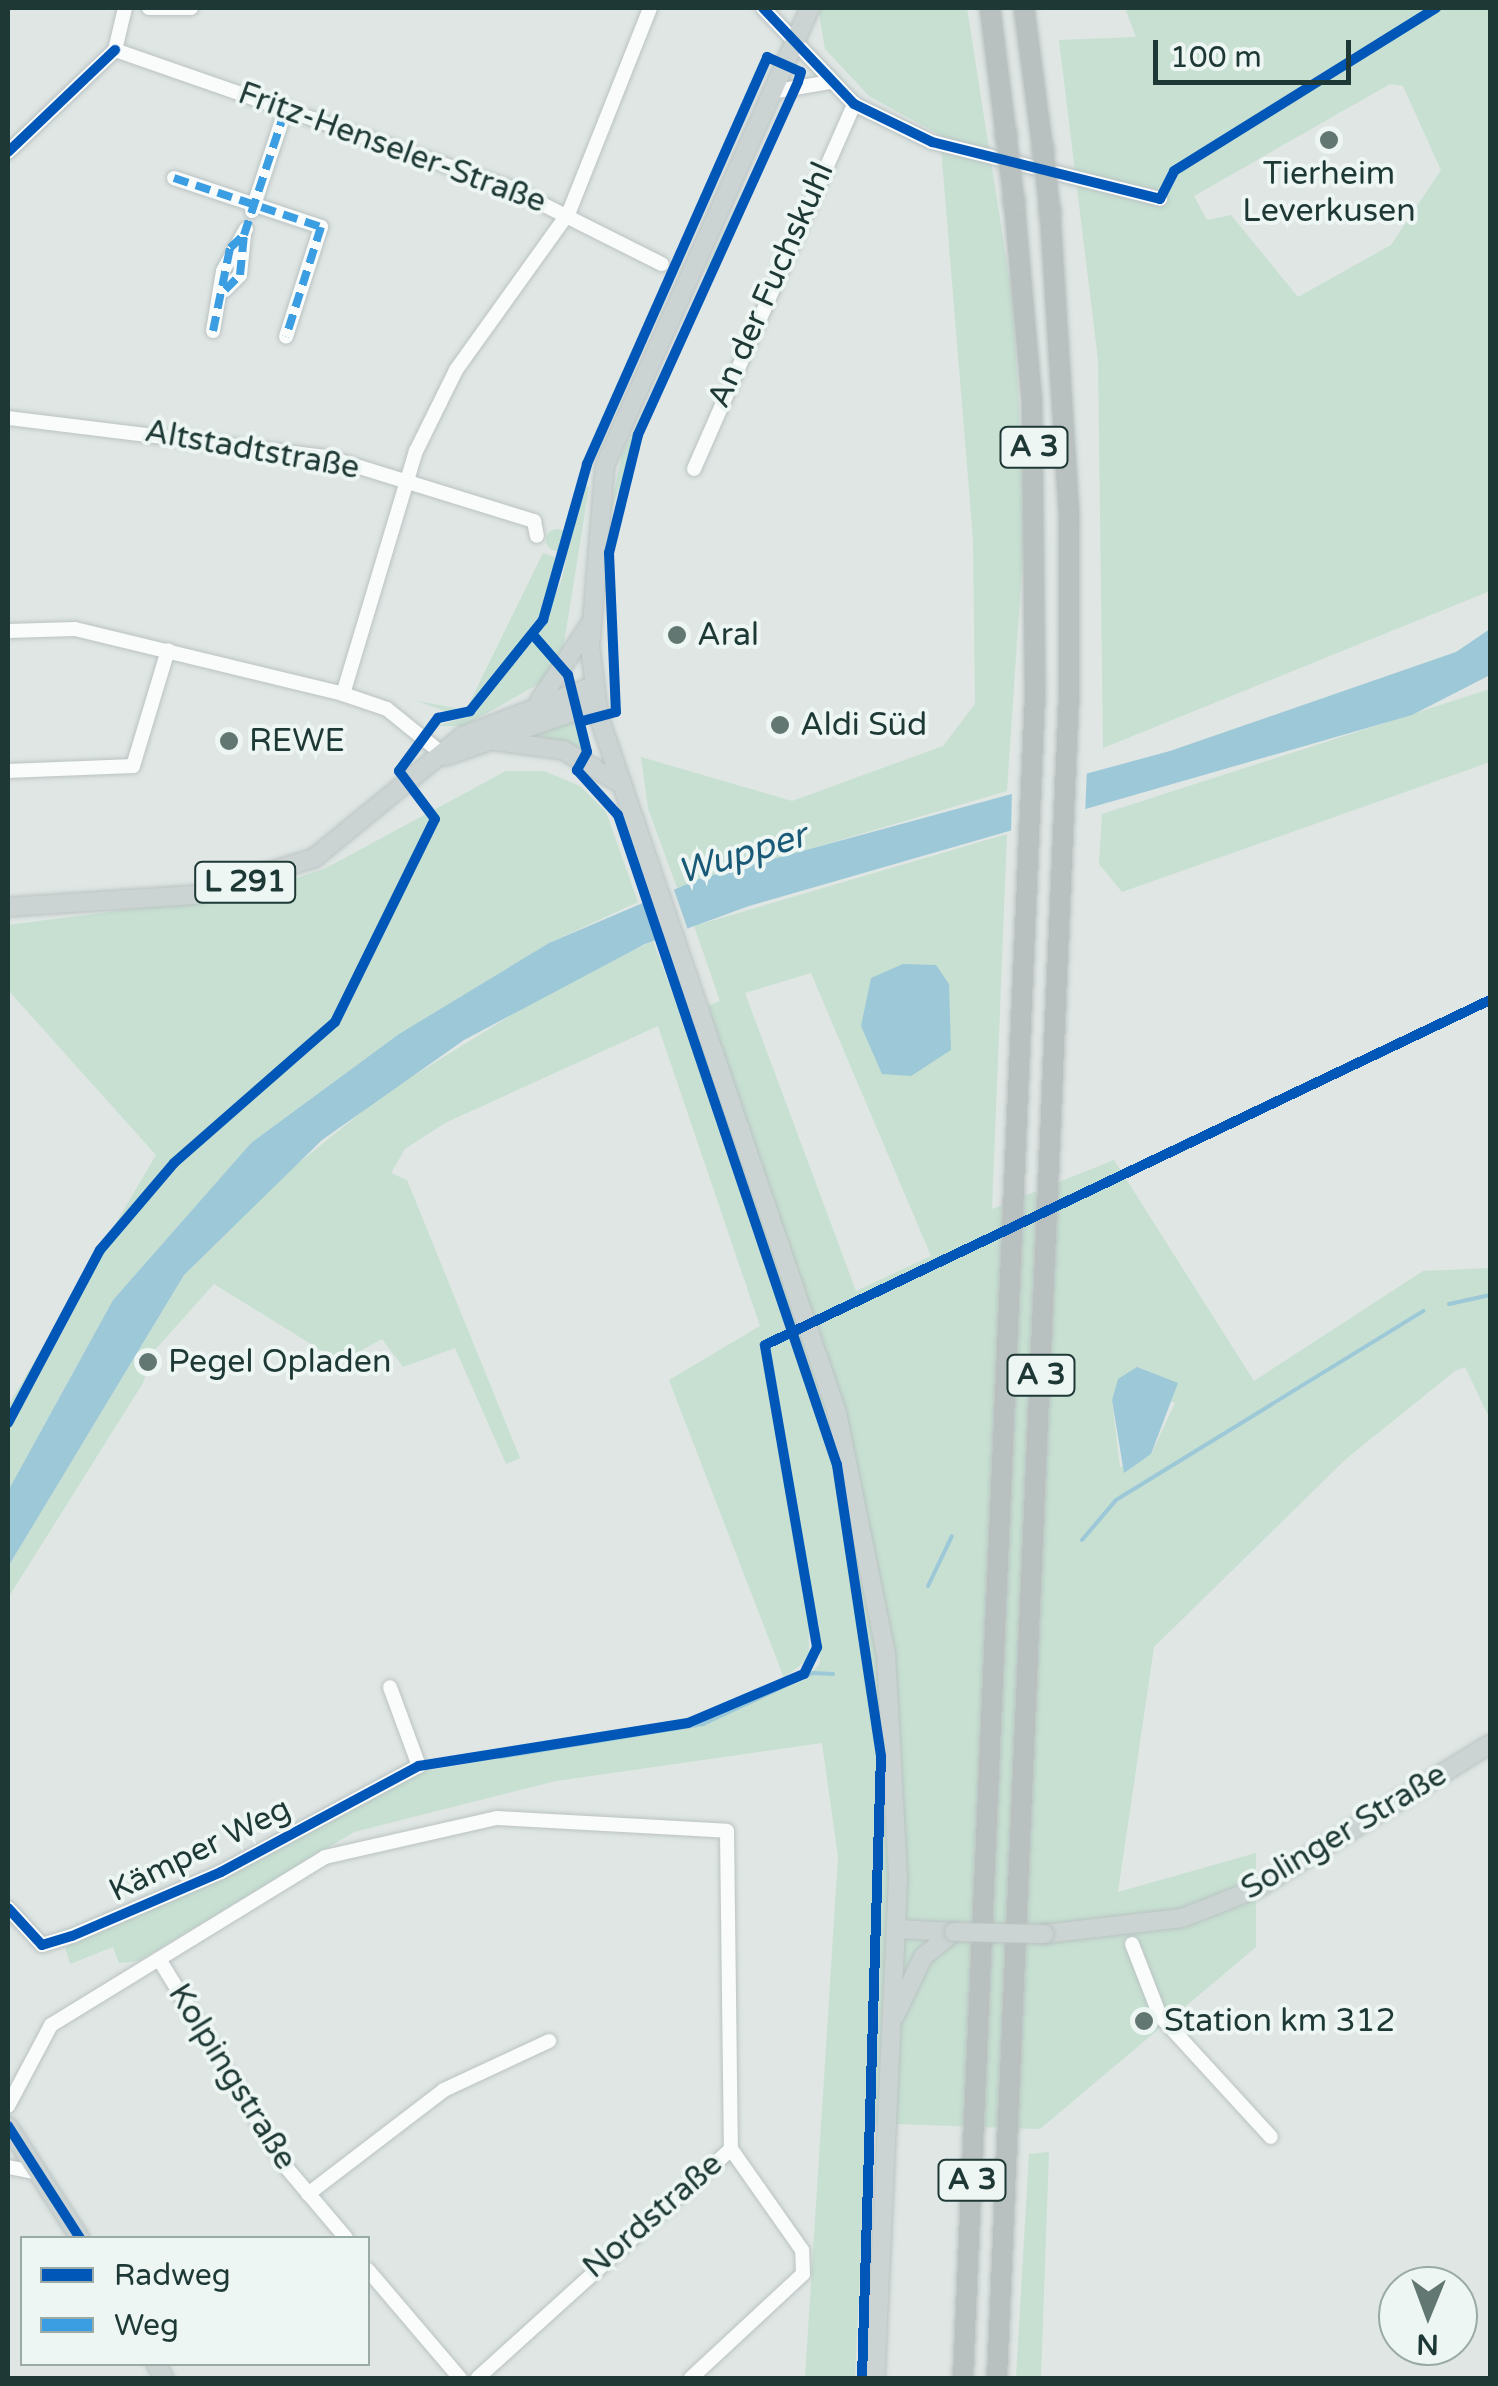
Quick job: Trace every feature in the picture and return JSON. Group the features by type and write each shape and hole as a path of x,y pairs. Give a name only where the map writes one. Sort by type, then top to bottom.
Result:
{"highway":[{"name":"A 3","path":"963,2378 1035,692 1032,402 1014,202 990,8"},
{"name":"A 3","path":"997,2378 1070,694 1068,495 1050,212 1024,8"}],"main road":[{"path":"810,8 605,465 590,625 594,695 854,1475 895,1730 896,1929 874,2378"},
{"path":"540,700 590,625"},
{"name":"L 291","path":"8,907 194,895 259,878 360,829 463,736 540,700 594,695"},
{"name":"L 291","path":"445,756 490,741 594,695"},
{"path":"490,741 563,750 622,785"},
{"name":"Solinger Straße","path":"896,1929 1044,1934 1130,1929 1206,1910 1490,1744"},
{"path":"892,2022 923,1958 954,1932"},
{"path":"8,2126 79,2236"}],"street":[{"path":"8,152 115,50 125,8"},
{"path":"148,8 191,8"},
{"path":"343,694 406,479 456,370 569,212 650,8"},
{"path":"763,8 854,104 976,157 1160,199"},
{"name":"Fritz-Henseler-Straße","path":"115,50 569,212 662,264"},
{"path":"771,92 831,82"},
{"name":"An der Fuchskuhl","path":"694,469 854,104"},
{"path":"252,209 286,108"},
{"path":"174,178 252,209 321,227 286,337"},
{"path":"213,331 225,290 240,275 245,232"},
{"name":"Altstadtstraße","path":"8,418 249,443 406,479 534,521 537,536"},
{"path":"8,631 75,629 343,694 387,709 445,756"},
{"path":"8,771 121,769 138,757 168,650"},
{"name":"Kämper Weg","path":"8,1908 42,1945 72,1936 221,1872 419,1766 390,1687"},
{"name":"Nordstraße","path":"159,1959 310,1864 428,1827 497,1818 727,1831 730,2149 478,2378"},
{"path":"1132,1944 1160,2016 1270,2137"},
{"path":"8,2106 51,2025 159,1959"},
{"name":"Kolpingstraße","path":"159,1959 308,2194 344,2236"},
{"path":"308,2194 444,2090 549,2041"},
{"path":"691,2378 804,2274 802,2250 730,2149"},
{"path":"8,2167 38,2173"},
{"path":"370,2272 460,2378"}],"green space":[{"path":"818,8 967,8 1013,302 1025,522 1007,791 677,888 648,808 641,757 792,801 943,746 975,704 973,539 940,135 869,96 825,49"},
{"path":"1125,8 1490,8 1490,591 1103,748 1098,360 1059,40 1136,37","holes":["1390,84 1403,86 1441,170 1391,245 1298,297 1231,215 1207,220 1194,196"]},
{"path":"791,91 710,271 709,272 706,268"},
{"path":"649,403 609,517 622,454"},
{"path":"581,484 589,487 561,662 538,636 562,579"},
{"path":"557,529 565,532 565,548 557,551 549,548 546,540 549,532"},
{"path":"543,553 560,559 546,606 486,689 466,710"},
{"path":"534,640 558,667 544,681 464,726 436,726 470,716"},
{"path":"1490,689 1490,762 1122,892 1099,864 1102,814"},
{"path":"417,701 466,710 456,715"},
{"path":"577,716 584,751 531,734"},
{"path":"506,771 544,771 580,786 606,812 638,902 549,943 399,1034 251,1143 113,1300 8,1491 8,1406 156,1155 8,990 8,925 249,894 324,869"},
{"path":"1007,834 992,1209 1114,1160 1254,1381 1423,1271 1490,1268 1490,1419 1465,1367 1455,1371 1347,1458 1154,1647 1118,1892 1256,1853 1256,1947 1040,2129 867,2123 855,2378 805,2378 838,1857 822,1743 556,1781 354,1832 139,1961 119,1963 113,1947 70,1964 65,1947 425,1771 708,1722 806,1679 820,1663 819,1623 809,1609 809,1658 784,1678 669,1380 760,1326 658,1026 445,1123 405,1149 391,1173 407,1180 520,1458 506,1464 455,1348 403,1367 382,1339 340,1362 214,1284 153,1352 143,1383 8,1598 8,1567 184,1275 242,1209 384,1094 560,985 653,941 681,1016 720,1001 694,926","holes":["811,973 931,1256 856,1291 745,993","1118,1379 1175,1403 1151,1454 1120,1467 1112,1400"]},
{"path":"1049,2152 1041,2378 1016,2378 1029,2154"}],"water":[{"path":"1490,629 1490,675 1412,715 749,906 645,944 464,1040 322,1140 184,1275 8,1567 8,1491 113,1300 251,1143 399,1034 549,943 699,879 1170,751 1456,652"},
{"path":"903,964 936,965 949,984 951,1050 911,1076 882,1074 861,1026 871,978"},
{"path":"1137,1367 1178,1383 1151,1454 1124,1473 1112,1400 1118,1379"}],"pier":[{"path":"1087,766 1085,817 1011,838 1012,785"},
{"path":"672,884 689,933 659,944 642,896"}],"waterway":[{"path":"1449,1304 1490,1295"},
{"path":"1082,1540 1116,1500 1423,1311"},
{"path":"928,1586 952,1536"},
{"path":"500,1757 703,1724 813,1673 833,1674"}],"marked path":[{"path":"213,331 230,248 244,235 286,108"},
{"path":"174,178 321,227 286,337"},
{"path":"225,290 240,275 244,235"}],"cycle path":[{"path":"763,8 854,104 932,142 1160,199 1174,171 1436,8"},
{"path":"8,152 115,50"},
{"path":"8,1423 100,1250 174,1163 335,1022 435,819 399,771 438,718 470,711 543,620 587,464 767,57 801,72 638,435 609,553 616,712 582,721"},
{"path":"534,636 568,675 587,752 577,770 618,815 837,1465 881,1756 862,2378"},
{"path":"8,1908 42,1945 221,1872 419,1766 688,1723 804,1674 817,1647 765,1345 1490,1000"},
{"path":"8,2126 79,2236"}],"place":[{"name":"Tierheim Leverkusen","path":"1329,140"},
{"name":"Aral","path":"677,635"},
{"name":"Aldi Süd","path":"780,725"},
{"name":"REWE","path":"229,741"},
{"name":"Pegel Opladen","path":"148,1362"},
{"name":"Station km 312","path":"1144,2021"}],"water label":[{"name":"Wupper","path":"742,854"}]}
